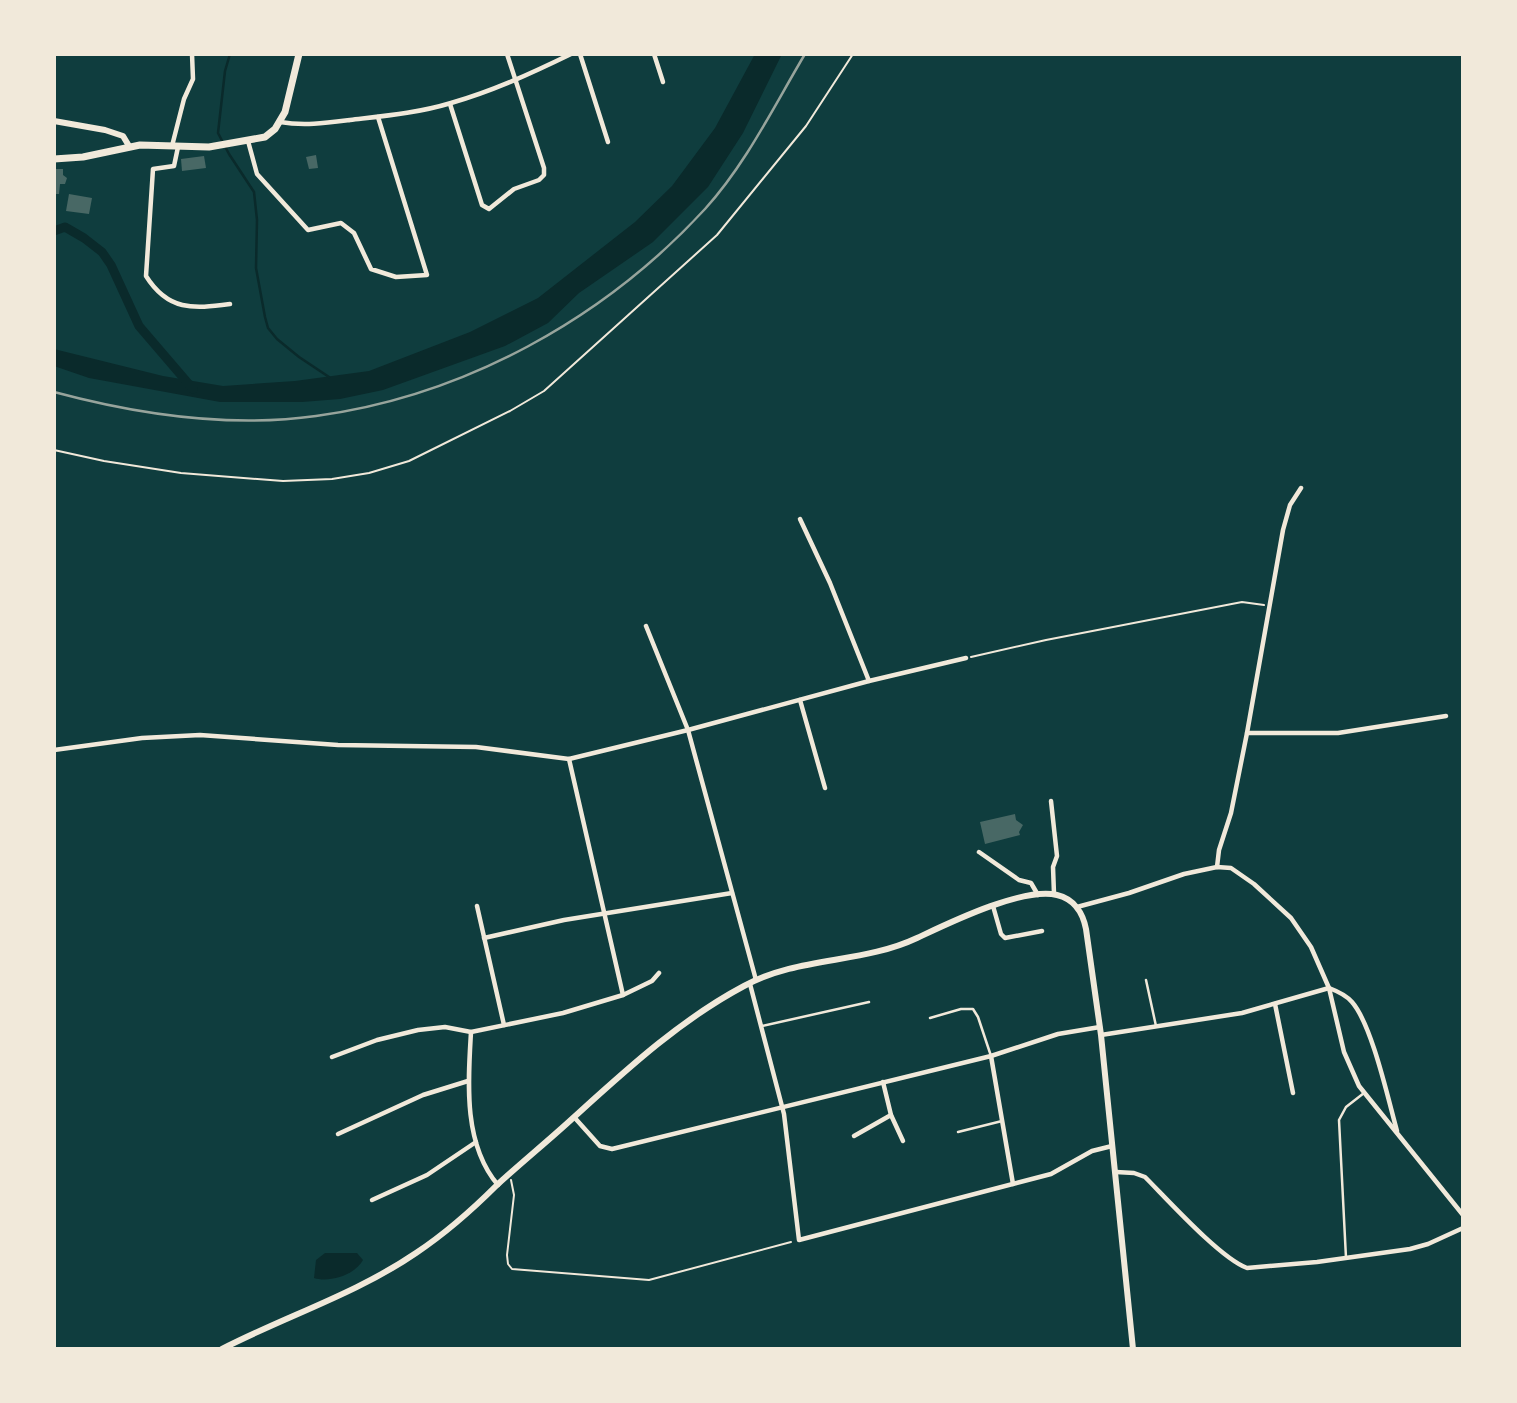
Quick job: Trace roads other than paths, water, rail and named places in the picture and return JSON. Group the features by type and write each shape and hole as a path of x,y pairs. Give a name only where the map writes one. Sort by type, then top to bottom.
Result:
{"main road":[{"path":"54,159 83,157 129,146 212,147 265,137 280,122 285,112 299,54"}],"street":[{"path":"192,54 193,79 184,99 174,166 153,169 146,276 159,291 178,305 199,308 230,304"},
{"path":"450,104 482,205 489,209 514,189 539,180 544,175 544,168 507,54"},
{"path":"280,122 296,125 317,124 378,117 450,104 515,81 571,54"},
{"path":"580,54 608,142"},
{"path":"654,54 663,82"},
{"path":"248,141 257,174 308,230 341,223 354,233 371,269 396,277 427,275 378,117"},
{"path":"54,121 106,130 123,136 129,146"},
{"path":"1217,867 1219,850 1227,834 1247,733 1287,512 1301,488"},
{"path":"800,519 830,583 869,681"},
{"path":"646,626 688,730 732,893 783,1107 799,1240 1051,1174 1092,1151 1113,1146"},
{"path":"54,750 142,738 200,734 338,745 476,747 569,759 966,658"},
{"path":"800,700 825,788"},
{"path":"1247,733 1338,733 1446,716"},
{"path":"569,759 623,995"},
{"path":"1051,801 1057,856 1053,867 1054,894"},
{"path":"979,852 1019,880 1031,883 1039,895"},
{"path":"1077,907 1184,874 1217,867 1237,872 1291,918 1311,947 1329,988 1345,1052 1364,1093 1463,1215"},
{"path":"484,938 605,913 732,893"},
{"path":"222,1349 347,1293 415,1254 463,1217 671,1033 753,981 807,963 895,947 958,918 993,906 1054,894 1070,900 1077,907 1086,929 1101,1031 1133,1349"},
{"path":"477,906 504,1026"},
{"path":"993,906 1001,934 1005,938 1042,931"},
{"path":"332,1057 377,1040 418,1030 445,1027 471,1032 563,1013 623,995 652,981 659,973"},
{"path":"574,1117 600,1146 612,1149 991,1056 1067,1032 1156,1026 1241,1013 1329,988 1347,996 1357,1010 1375,1052 1398,1132"},
{"path":"1275,1004 1293,1093"},
{"path":"471,1032 468,1081 476,1142 484,1167 498,1185"},
{"path":"991,1056 1013,1184"},
{"path":"338,1134 424,1095 468,1081"},
{"path":"883,1082 891,1115 903,1141"},
{"path":"854,1136 891,1115"},
{"path":"372,1200 431,1172 476,1142"},
{"path":"1116,1172 1145,1177 1207,1237 1242,1266 1257,1268 1416,1248 1463,1228"}],"lane":[{"path":"1146,980 1156,1026"},
{"path":"762,1026 869,1002"},
{"path":"930,1018 961,1009 973,1009 991,1056"},
{"path":"1346,1258 1339,1121 1346,1107 1364,1093"},
{"path":"958,1132 1002,1121"}],"water":[{"path":"755,54 782,54 743,133 708,187 653,242 579,293 548,323 505,346 383,390 340,399 302,402 220,402 89,378 54,366 54,349 163,376 223,386 295,381 369,371 470,332 538,298 635,222 672,186 715,128"},
{"path":"325,1253 357,1253 363,1260 348,1274 327,1279 314,1278 316,1260"}],"waterway":[{"path":"230,54 225,71 218,133 254,192 257,220 256,268 268,328 299,357 329,377"},
{"path":"54,231 65,227 102,252 111,265 139,326 193,389"}],"railway":[{"path":"54,392 118,407 184,417 284,419 371,406 425,391 477,371 577,318 665,249 705,209 734,173 805,54"}]}
